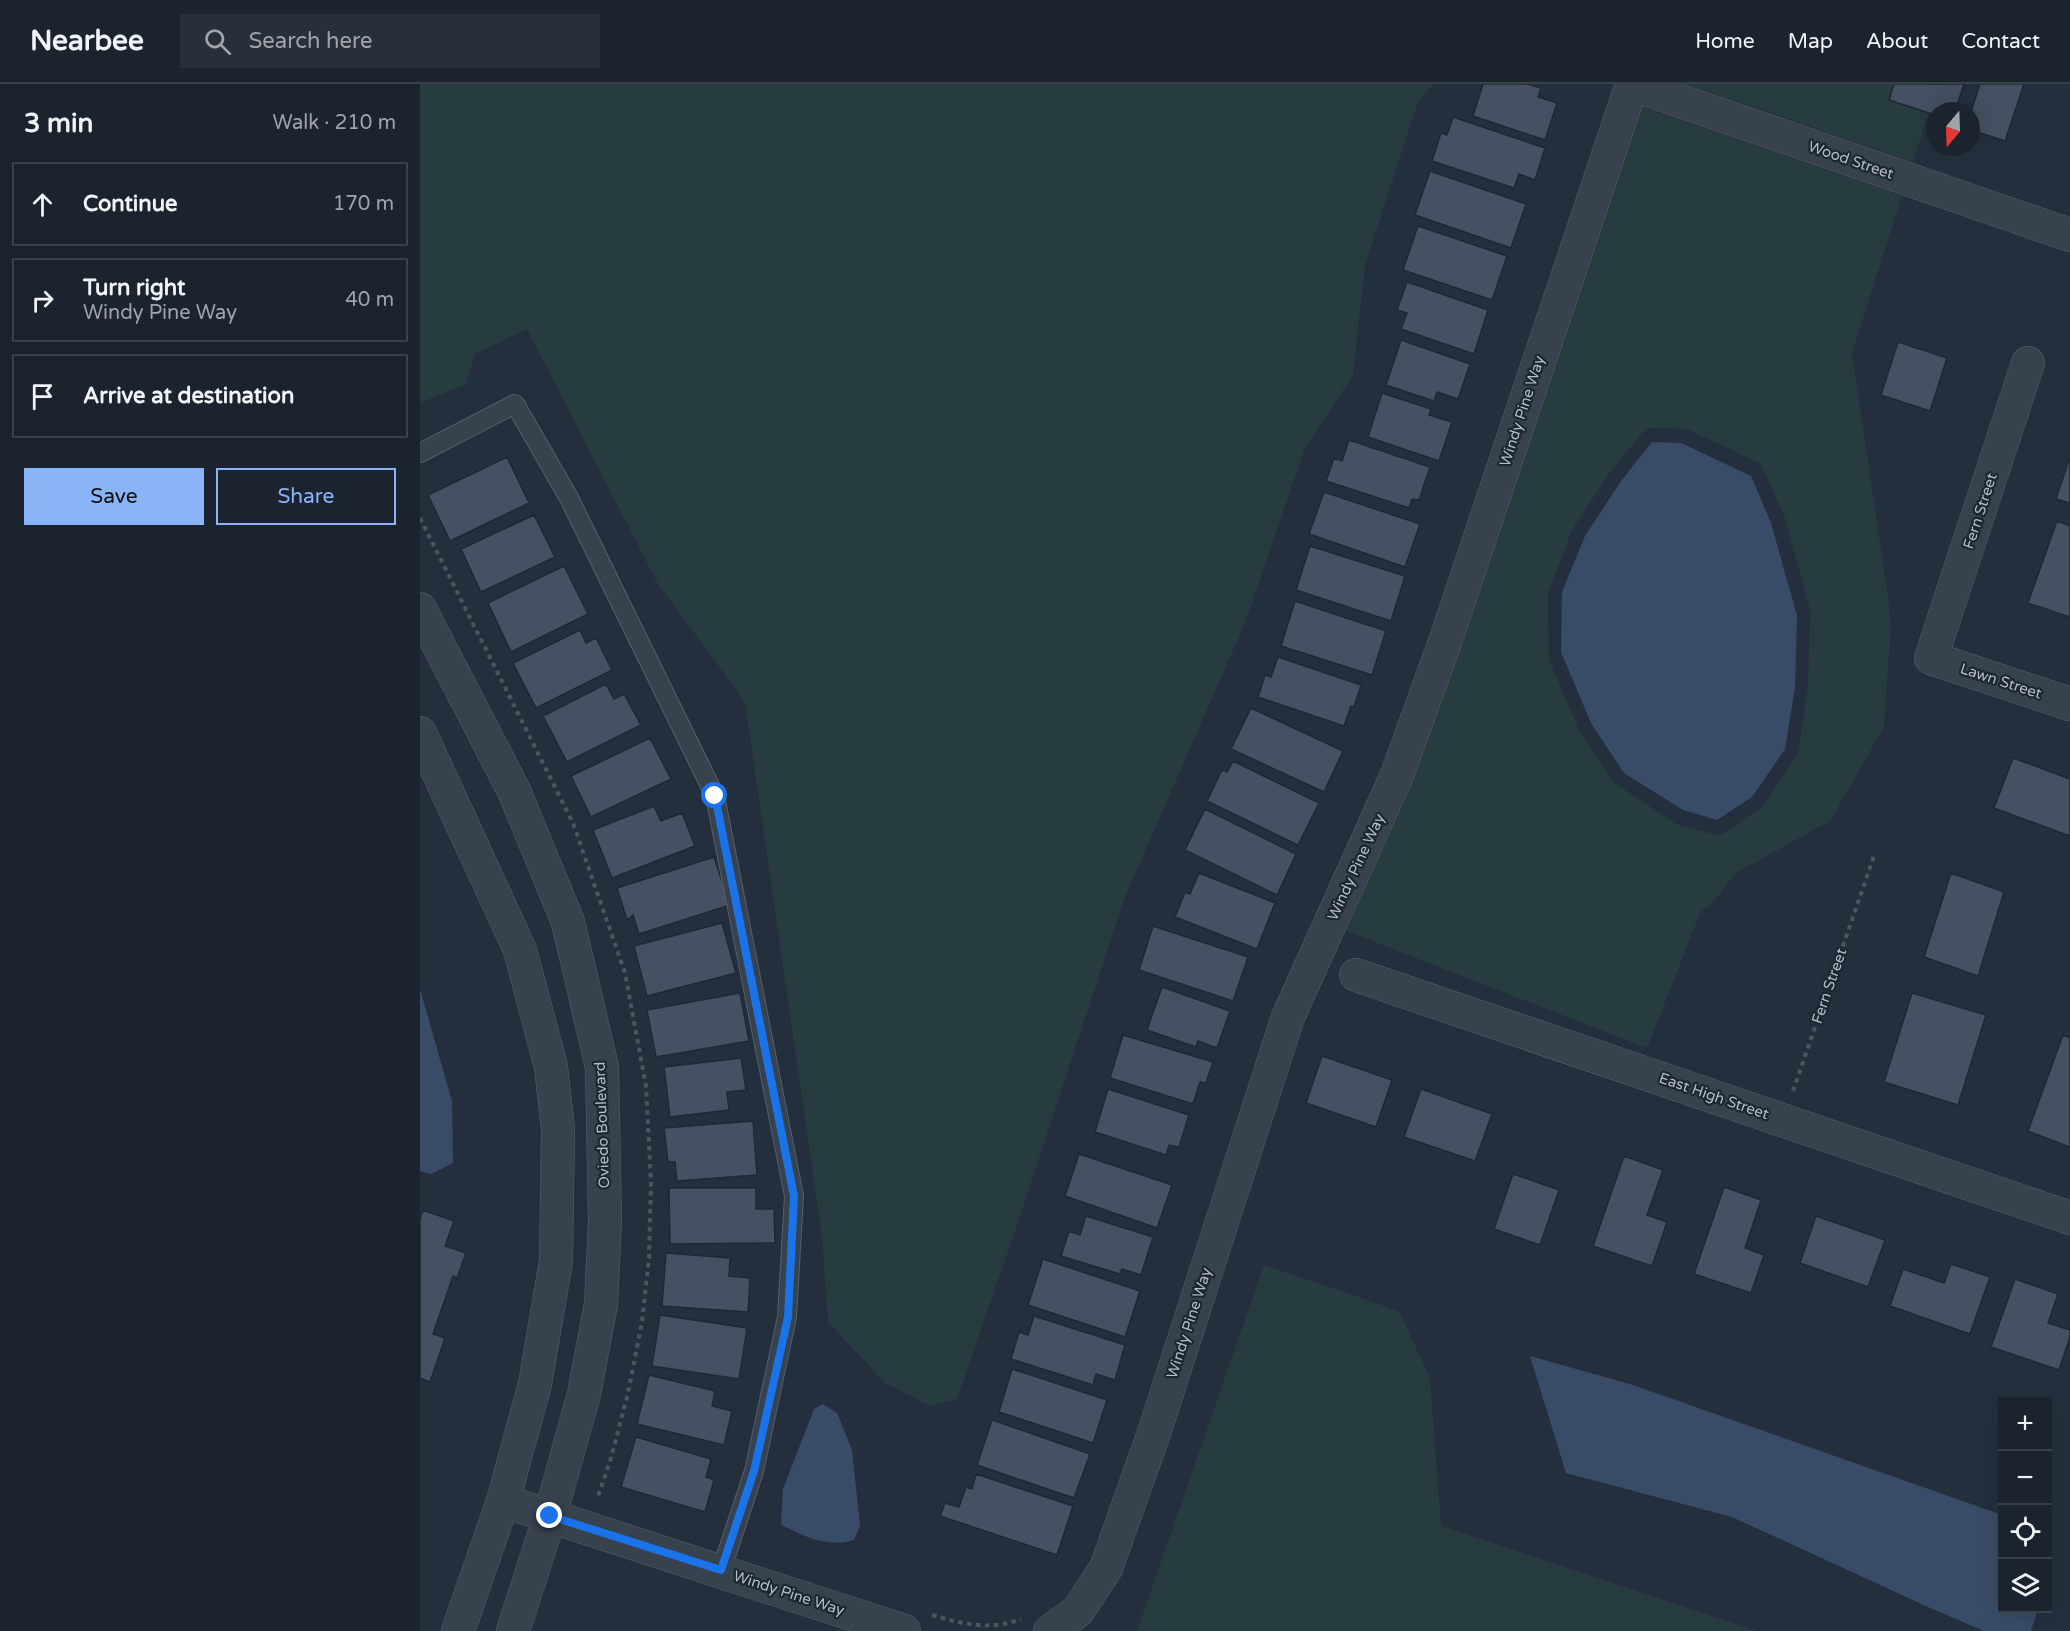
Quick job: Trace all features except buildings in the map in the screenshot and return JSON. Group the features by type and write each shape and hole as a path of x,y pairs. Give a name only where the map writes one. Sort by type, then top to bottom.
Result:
{"street":[{"name":"Wood Street","path":"1632,84 2068,227"},
{"name":"Windy Pine Way","path":"1038,1624 1078,1611 1106,1568 1158,1422 1288,1017 1397,775 1446,639 1632,84"},
{"name":"Fern Street","path":"1931,658 2028,363"},
{"name":"Oviedo Boulevard","path":"420,609 513,791 568,922 602,1067 605,1220 601,1304 584,1394 550,1516 513,1631"},
{"name":"Lawn Street","path":"1931,658 2070,704"},
{"path":"420,733 520,950 551,1067 558,1129 556,1261 534,1384 503,1501 458,1631"},
{"name":"East High Street","path":"1356,975 2070,1218"},
{"name":"Windy Pine Way","path":"503,1501 721,1570 914,1622"}],"lane":[{"path":"420,453 515,404 569,498 715,796 794,1196 788,1317 754,1471 721,1570"}],"path":[{"path":"420,518 573,823 625,973 644,1075 651,1183 649,1257 642,1322 628,1393 596,1502"},
{"name":"Fern Street","path":"1783,1119 1875,853"},
{"path":"914,1622 966,1625 1038,1624"}],"green space":[{"path":"420,84 1434,84 1418,102 1365,265 1353,375 1305,448 1245,623 1125,897 957,1399 930,1406 885,1383 828,1322 822,1237 745,702 658,584 527,329 475,354 466,384 420,403"},
{"path":"1686,84 1938,84 1932,102 1926,102 1926,121 1913,162"},
{"path":"1641,106 1902,196 1852,353 1891,624 1884,727 1830,821 1736,873 1710,906 1701,911 1647,1048 1344,930","holes":["1649,428 1687,429 1761,464 1785,518 1810,610 1808,686 1798,754 1763,806 1724,833 1717,835 1676,824 1613,782 1579,730 1549,660 1548,593 1572,530 1611,471 1642,433"]},
{"path":"1264,1265 1399,1311 1430,1378 1441,1526 1756,1631 1137,1631"}],"water":[{"path":"1652,442 1681,443 1751,476 1771,523 1797,616 1795,687 1785,749 1752,797 1717,820 1683,810 1624,773 1591,723 1561,652 1562,592 1585,536 1621,481"},
{"path":"420,989 452,1101 453,1163 431,1174 420,1171"},
{"path":"1530,1356 1633,1385 1998,1514 1998,1613 2037,1613 2031,1631 1984,1631 1732,1517 1566,1473"},
{"path":"823,1404 837,1413 852,1450 860,1526 854,1540 845,1542 817,1540 781,1524 783,1489 814,1409"}],"route":[{"path":"550,1516 721,1570 754,1471 788,1317 794,1196 715,796"}]}
